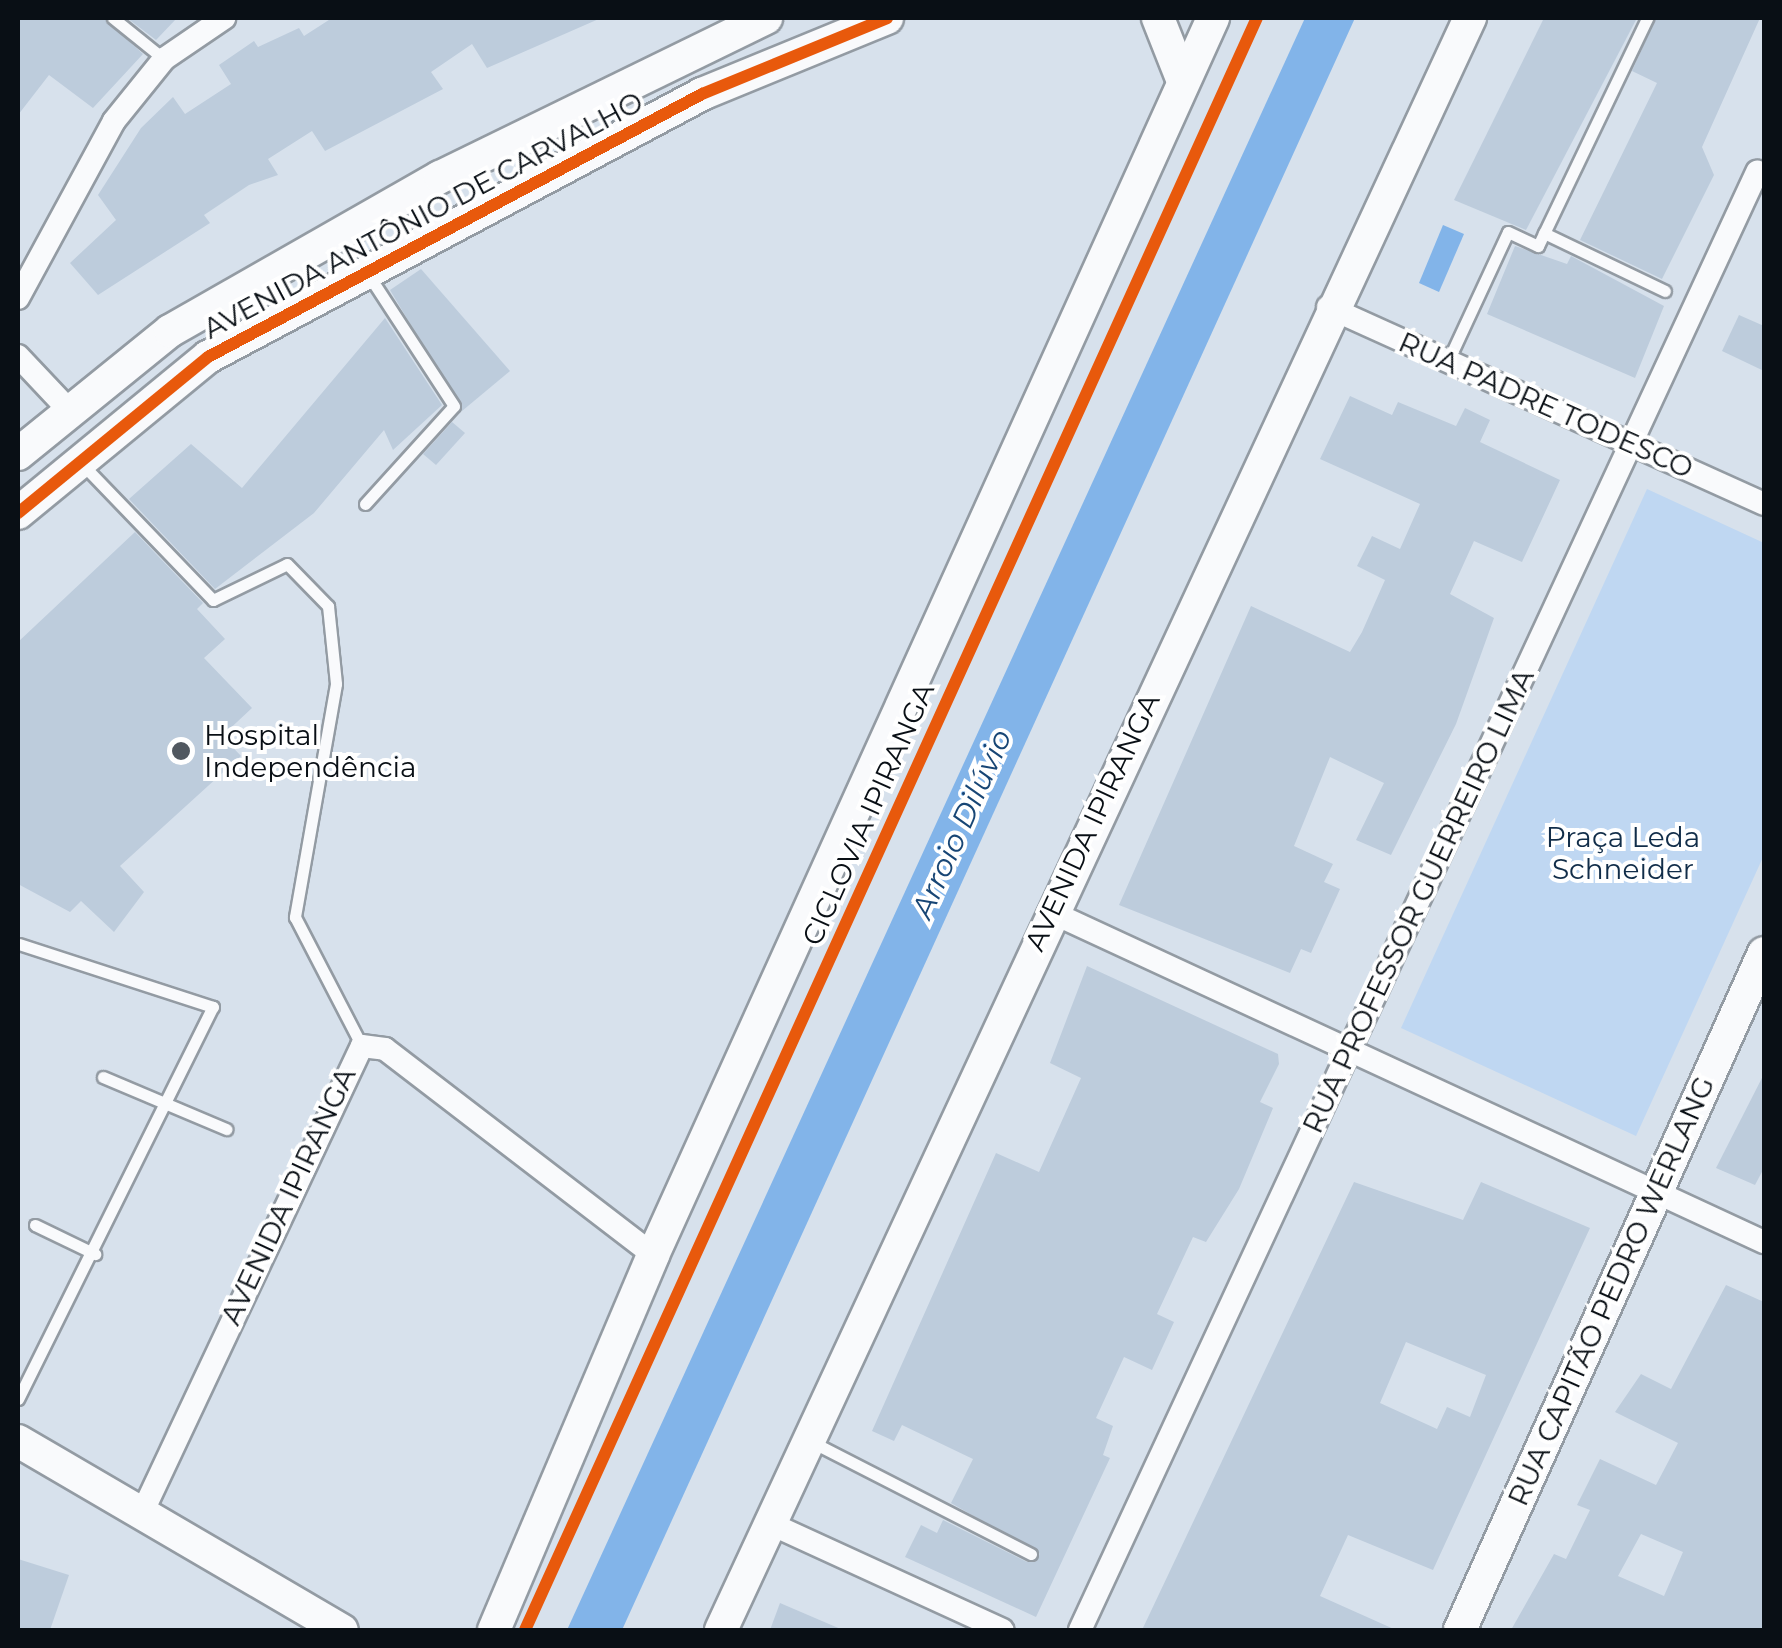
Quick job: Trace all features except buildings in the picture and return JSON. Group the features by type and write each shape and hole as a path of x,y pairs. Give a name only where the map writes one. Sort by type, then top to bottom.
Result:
{"main road":[{"name":"AVENIDA ANTÔNIO DE CARVALHO","path":"18,454 68,409 170,331 423,186 766,18"},
{"path":"1158,18 1183,81"},
{"path":"494,1630 654,1255 1213,18"},
{"name":"AVENIDA IPIRANGA","path":"721,1630 1328,306 1470,18"},
{"name":"AVENIDA ANTÔNIO DE CARVALHO","path":"18,514 78,459 208,358 365,269 702,94 875,19"},
{"name":"RUA CAPITÃO PEDRO WERLANG","path":"1460,1630 1764,952"},
{"path":"18,1440 342,1630"}],"street":[{"path":"18,298 114,121 164,59 224,18"},
{"name":"RUA PROFESSOR GUERREIRO LIMA","path":"1080,1630 1346,1050 1634,446 1757,172"},
{"name":"RUA PADRE TODESCO","path":"1328,306 1764,504"},
{"path":"18,356 68,409"},
{"path":"1051,912 1764,1242"},
{"name":"AVENIDA IPIRANGA","path":"142,1513 362,1046 385,1049 654,1255"},
{"path":"769,1522 1003,1630"}],"lane":[{"path":"113,18 164,59"},
{"path":"1448,361 1508,232 1538,246 1648,18"},
{"path":"1544,234 1665,291"},
{"path":"365,269 454,406 365,504"},
{"path":"78,459 213,600 231,599 270,565 287,564 328,606 336,684 296,917 362,1046"},
{"path":"18,1399 24,1373 95,1254 213,1007 20,944"},
{"path":"103,1077 226,1129"},
{"path":"35,1225 95,1254"},
{"path":"808,1440 1030,1554"}],"green space":[{"name":"Praça Leda Schneider","path":"1647,489 1764,543 1764,855 1636,1136 1401,1028"}],"water":[{"name":"Arroio Dilúvio","path":"1305,18 1355,18 622,1630 567,1630"},
{"path":"1443,225 1464,234 1439,292 1419,283"}],"cycle path":[{"path":"18,513 208,357 702,94 887,18"},
{"name":"CICLOVIA IPIRANGA","path":"525,1630 1257,18"}],"place":[{"name":"Hospital Independência","path":"181,751"}]}
